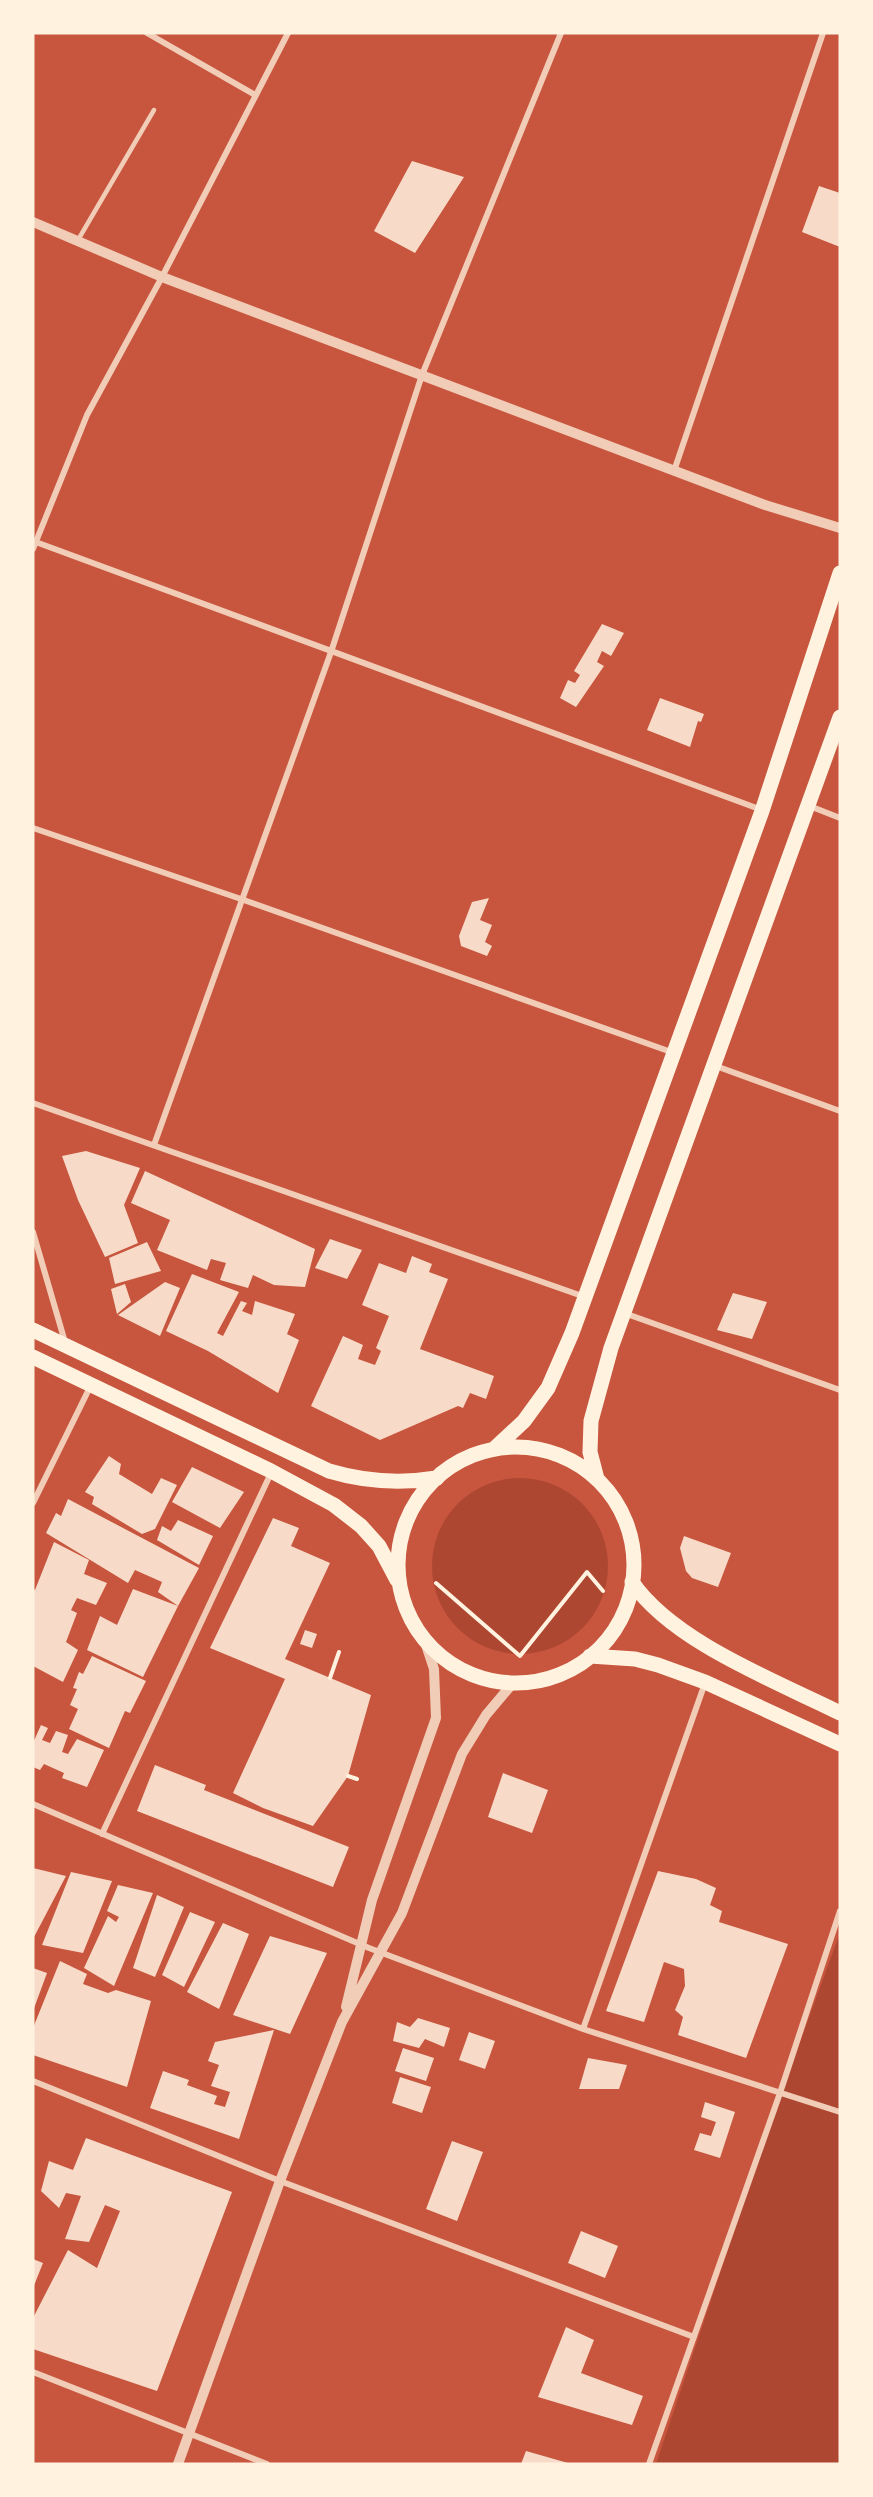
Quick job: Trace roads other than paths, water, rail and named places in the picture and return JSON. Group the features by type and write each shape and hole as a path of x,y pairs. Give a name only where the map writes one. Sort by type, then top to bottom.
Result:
{"main road":[{"path":"495,1448 524,1421 548,1388 586,1297 762,811 840,573"},
{"path":"597,1479 590,1452 591,1421 611,1348 840,717"},
{"path":"33,1330 329,1471 358,1479 410,1482 437,1478"},
{"path":"33,1357 271,1471 334,1504 361,1526 379,1546 399,1584 409,1615 426,1642 449,1663 472,1675 497,1682 541,1681 558,1675 590,1656 610,1636 624,1610 632,1582 633,1554 627,1526 615,1501 597,1479 575,1462 550,1452 523,1447 495,1448 468,1457 437,1478 423,1492 406,1521 399,1553 399,1584"},
{"path":"632,1582 653,1608 703,1644 840,1713"},
{"path":"590,1656 635,1659 658,1665 705,1682 840,1744"}],"street":[{"path":"147,33 255,95"},
{"path":"33,549 34,541 87,415 162,277 288,33"},
{"path":"153,1145 331,651 422,375 561,33"},
{"path":"674,471 823,33"},
{"path":"33,222 162,277 765,505 840,528"},
{"path":"34,541 762,811"},
{"path":"807,805 840,818"},
{"path":"33,828 675,1053"},
{"path":"713,1064 840,1110"},
{"path":"33,1103 586,1297"},
{"path":"33,1232 66,1346"},
{"path":"624,1313 840,1390"},
{"path":"33,1503 91,1385"},
{"path":"102,1834 271,1471"},
{"path":"342,2022 372,1900 436,1718 434,1669 426,1642"},
{"path":"583,2030 705,1682"},
{"path":"178,2464 280,2181 342,2022 402,1913 462,1754 486,1715 513,1683"},
{"path":"33,1804 361,1945 583,2030 840,2112"},
{"path":"649,2464 780,2092 840,1911"},
{"path":"33,2080 280,2181 694,2337"},
{"path":"33,2372 267,2464"}],"lane":[{"path":"77,242 154,110"}]}
